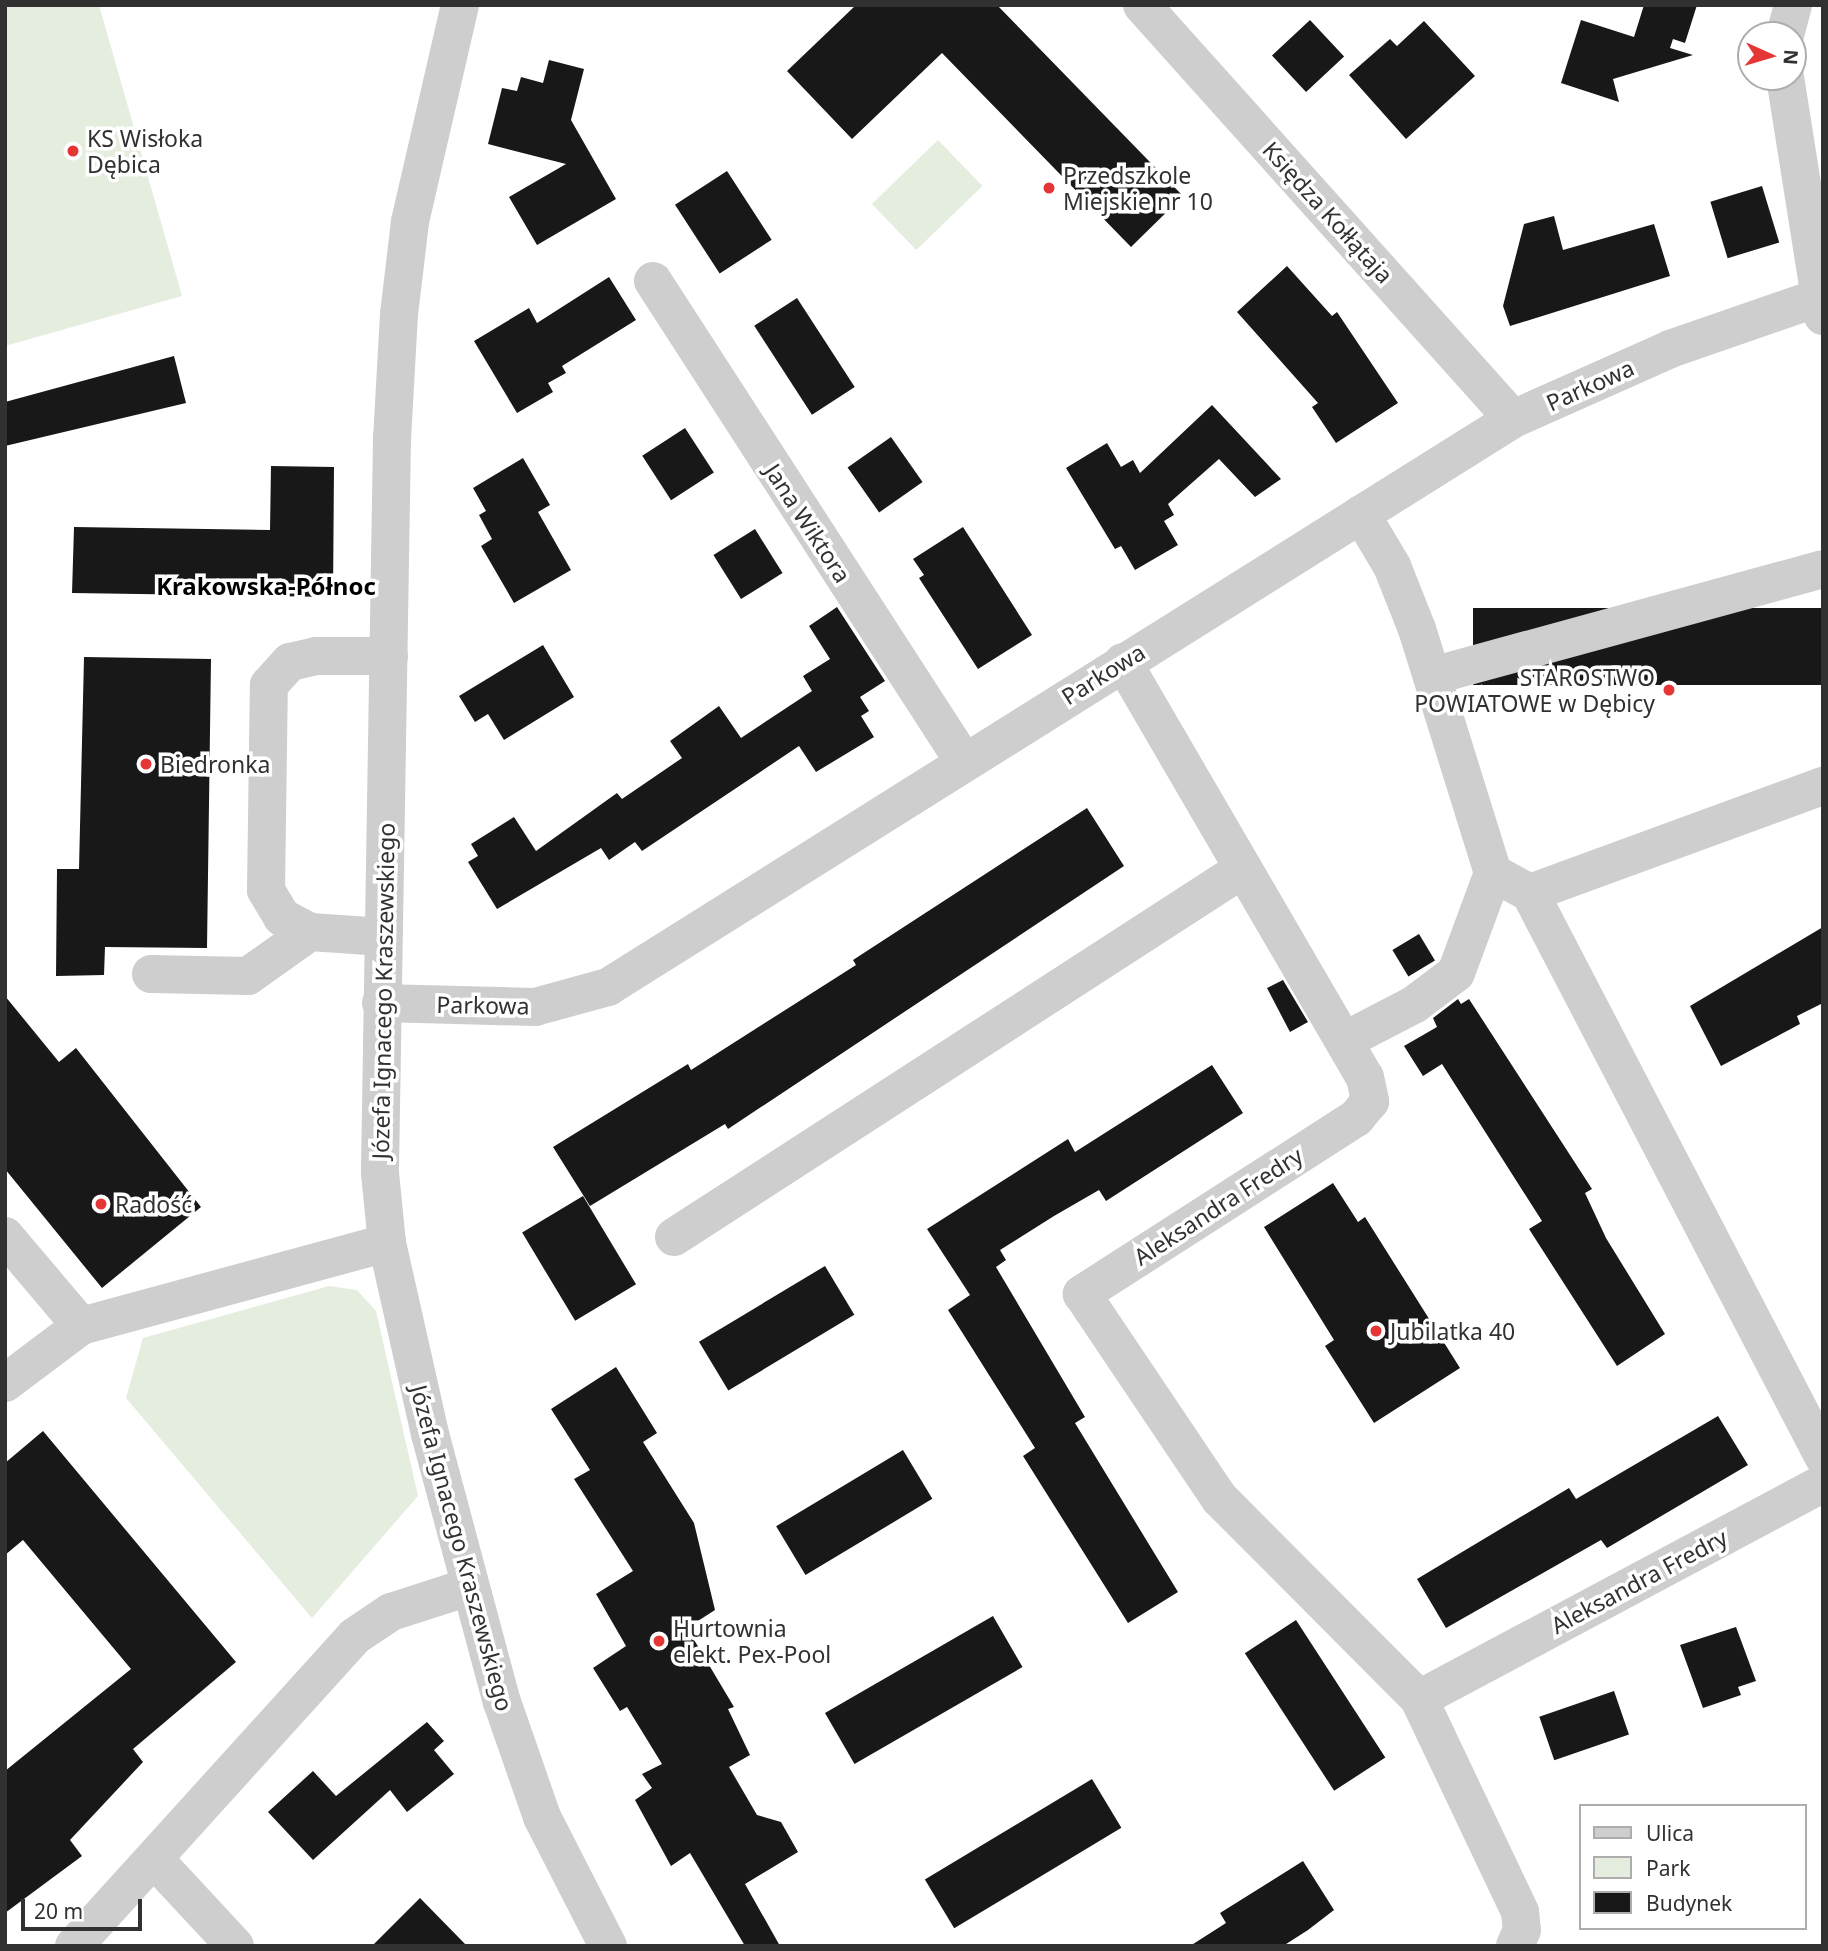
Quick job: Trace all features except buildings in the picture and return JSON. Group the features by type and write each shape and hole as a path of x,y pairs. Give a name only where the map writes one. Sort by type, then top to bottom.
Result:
{"street":[{"name":"Józefa Ignacego Kraszewskiego","path":"460,5 410,222 399,314 381,1003 380,1173 387,1243 469,1587 542,1817 608,1946"},
{"name":"Księdza Kołłątaja","path":"1142,5 1513,419"},
{"path":"1787,91 1822,303"},
{"name":"Jana Wiktora","path":"653,281 964,762"},
{"name":"Parkowa","path":"381,1003 535,1007 608,987 1513,419 1671,349 1822,303"},
{"path":"1344,1041 1415,1004 1456,973 1493,873 1432,676 1392,566 1361,514"},
{"path":"1432,676 1823,569"},
{"path":"383,937 310,932 282,917 267,890 269,685 290,662 316,656 389,656"},
{"name":"Aleksandra Fredry","path":"1122,662 1344,1041 1369,1092 1366,1107 1356,1118 1082,1294 1220,1499 1419,1699 1520,1912 1522,1930 1515,1946"},
{"path":"1530,893 1823,786"},
{"path":"674,1237 1243,869"},
{"path":"1493,873 1530,893 1823,1456"},
{"path":"151,974 248,976 310,932"},
{"path":"5,1236 81,1326"},
{"path":"5,1383 81,1326 387,1243"},
{"name":"Aleksandra Fredry","path":"1419,1699 1823,1483"},
{"path":"74,1946 156,1861 355,1636 391,1612 469,1587"},
{"path":"156,1861 236,1946"}],"green space":[{"name":"KS Wisłoka Dębica","path":"5,5 99,5 182,296 5,346"},
{"path":"938,140 982,186 916,250 872,204"},
{"path":"329,1286 357,1290 376,1311 418,1496 312,1618 126,1398 143,1338"}],"place":[{"name":"KS Wisłoka Dębica","path":"73,151"},
{"name":"Przedszkole Miejskie nr 10","path":"1049,188"},
{"name":"STAROSTWO POWIATOWE w Dębicy","path":"1669,690"},
{"name":"Biedronka","path":"146,764"},
{"name":"Radość","path":"101,1204"},
{"name":"Jubilatka 40","path":"1376,1331"},
{"name":"Hurtownia elekt. Pex-Pool","path":"659,1641"}],"district":[{"name":"Krakowska-Północ","path":"266,586"}]}
